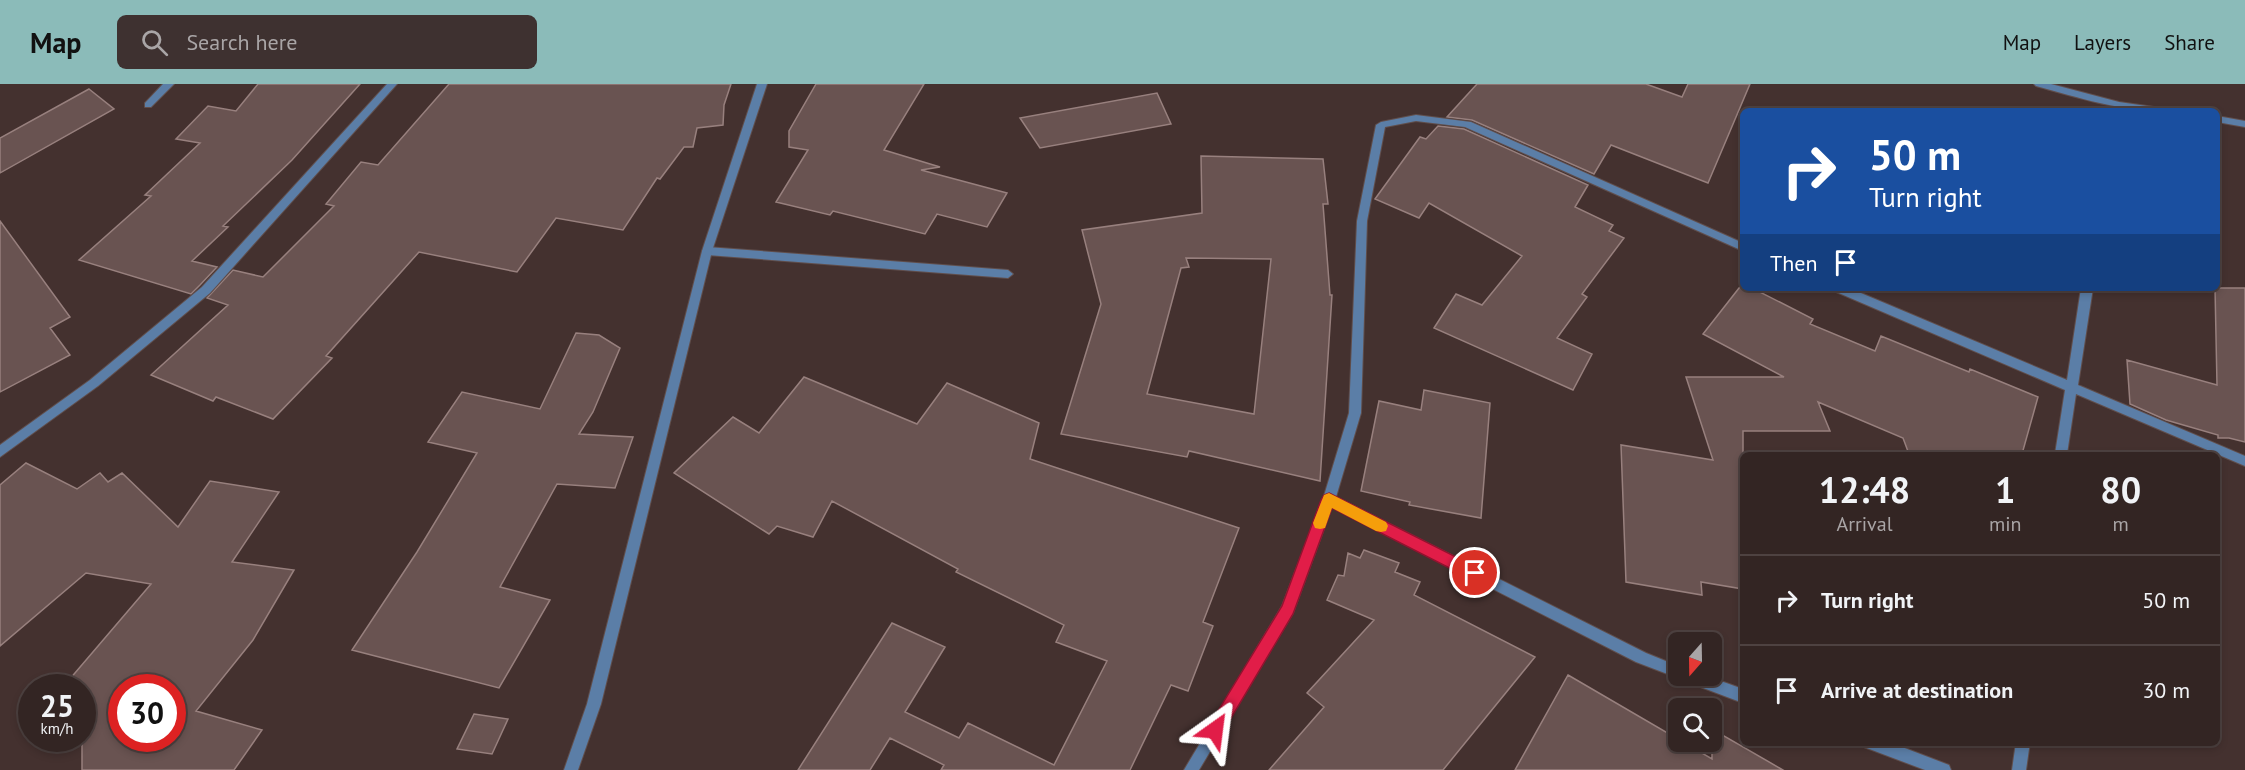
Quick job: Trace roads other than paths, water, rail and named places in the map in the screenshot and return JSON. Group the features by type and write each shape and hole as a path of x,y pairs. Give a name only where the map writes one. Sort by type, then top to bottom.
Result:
{"street":[{"path":"148,105 169,84"},
{"path":"0,452 94,382 206,290 392,84"},
{"path":"571,770 594,704 707,251 762,84"},
{"path":"2038,84 2119,108"},
{"path":"1191,770 1288,609 1329,500 1355,413 1362,221 1381,125 1416,118 1467,124 1740,246"},
{"path":"2220,120 2245,124"},
{"path":"707,251 1008,274"},
{"path":"1845,291 2245,461"},
{"path":"2061,452 2086,291"},
{"path":"1329,500 1641,658 1668,668"},
{"path":"1716,686 1740,695"},
{"path":"1880,746 1944,770"},
{"path":"2019,770 2022,746"}]}
